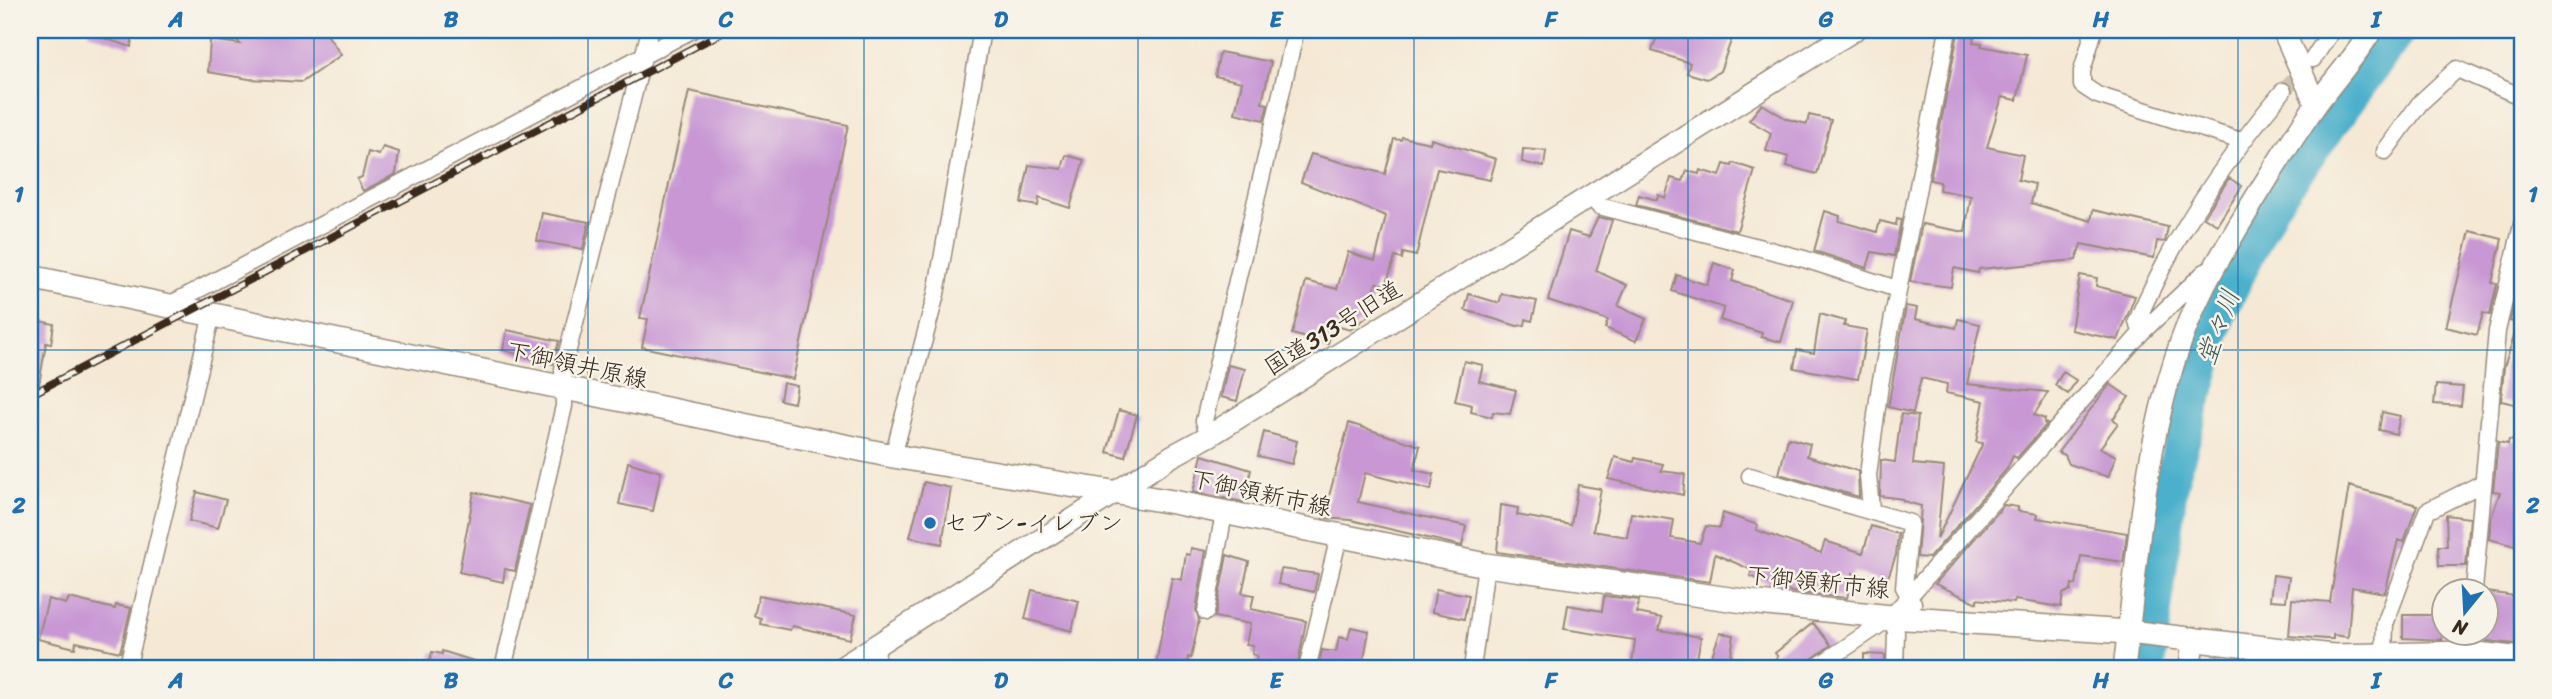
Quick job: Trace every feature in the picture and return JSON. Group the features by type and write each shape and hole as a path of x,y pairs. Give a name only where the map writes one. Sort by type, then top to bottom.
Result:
{"main road":[{"name":"下御領井原線","path":"30,277 893,456 1115,492"},
{"name":"下御領新市線","path":"1115,492 1486,565 1758,603 1891,617 2193,638 2331,662 2446,646"},
{"name":"下御領新市線","path":"2479,646 2522,659"}],"street":[{"path":"503,669 565,406 563,369 650,30"},
{"path":"169,305 692,30"},
{"path":"893,456 936,294 982,30"},
{"path":"1209,436 1204,421 1296,30"},
{"name":"国道313号旧道","path":"839,669 1115,492 1209,436 1854,30"},
{"path":"1871,510 1870,454 1897,289 1914,214 1948,30"},
{"path":"2094,30 2082,71 2082,85 2097,95 2241,141"},
{"path":"2283,30 2316,105"},
{"path":"2313,60 2332,30"},
{"path":"2124,669 2143,633 2151,447 2185,335 2213,270 2316,105 2356,56 2372,30"},
{"path":"2385,151 2420,103 2457,69 2522,97"},
{"path":"2142,332 2137,321 2161,265 2241,141 2283,91"},
{"path":"1591,197 1599,206 1804,259 1897,289"},
{"path":"2475,576 2497,331 2522,225"},
{"path":"1814,669 1891,617 2142,332 2205,272 2213,270"},
{"path":"127,669 212,314"},
{"path":"1750,476 1910,523 1905,587 1922,619"},
{"path":"2384,654 2385,624 2427,511 2483,483"},
{"path":"1206,612 1224,513"},
{"path":"1307,669 1339,536"},
{"path":"1472,669 1486,565"},
{"path":"1891,617 1896,632 1895,669"},
{"path":"2190,669 2193,638"},
{"path":"872,669 879,645"}],"building":[{"path":"89,30 133,30 131,47 88,33"},
{"path":"230,30 324,30 341,55 302,82 249,79 208,72 210,40 240,44"},
{"path":"1659,30 1735,30 1720,71 1707,79 1687,73 1690,63 1652,51"},
{"path":"1958,33 1974,36 1973,42 1982,43 1981,46 2027,55 2017,100 2002,97 1987,147 2023,155 2018,180 2035,184 2031,203 2091,221 2093,210 2168,227 2165,242 2157,241 2154,258 2081,244 2076,260 1979,269 1978,273 1954,268 1951,287 1910,282 1922,224 1965,232 1971,196 1939,190 1940,182 1930,180"},
{"path":"1220,52 1271,62 1262,103 1268,104 1264,120 1235,113 1242,82 1215,76"},
{"path":"689,91 848,125 793,379 642,347 648,319 640,318"},
{"path":"1762,104 1787,119 1807,124 1809,115 1831,120 1817,174 1787,166 1789,157 1766,151 1771,133 1749,120"},
{"path":"1402,137 1430,143 1431,139 1496,159 1490,180 1437,169 1416,256 1403,253 1402,259 1395,257 1386,285 1376,283 1367,317 1350,330 1333,325 1328,344 1292,334 1306,281 1337,289 1348,252 1375,261 1386,216 1301,182 1311,154 1385,174 1394,139 1401,140"},
{"path":"383,147 399,152 396,174 363,191 357,179 362,177 368,152 379,155"},
{"path":"1523,149 1546,151 1544,167 1522,162"},
{"path":"1066,155 1084,160 1070,208 1039,198 1038,206 1021,203 1029,165 1062,169"},
{"path":"1733,163 1755,170 1737,231 1636,205 1639,195 1657,200 1658,195 1665,198 1671,178 1683,181 1687,171 1699,174 1700,170 1720,176 1724,164 1732,166"},
{"path":"2229,178 2242,186 2217,225 2204,217"},
{"path":"1825,211 1840,216 1839,221 1877,232 1880,221 1896,225 1897,219 1901,220 1894,256 1872,252 1867,268 1814,251"},
{"path":"542,213 589,222 583,249 537,241"},
{"path":"1598,217 1612,220 1596,271 1627,285 1618,306 1646,319 1636,341 1605,328 1608,320 1548,300 1569,231 1589,237"},
{"path":"2470,231 2502,239 2492,283 2497,284 2490,315 2483,313 2477,335 2446,327"},
{"path":"1714,263 1735,270 1732,281 1793,300 1781,342 1720,320 1724,308 1672,291 1677,275 1707,285"},
{"path":"2080,275 2097,278 2096,286 2135,296 2118,340 2071,330"},
{"path":"2517,291 2522,293 2522,393 2519,405 2501,401 2504,367 2518,324 2510,321"},
{"path":"1469,294 1499,303 1502,294 1537,301 1532,321 1526,319 1525,325 1517,326 1465,310"},
{"path":"1906,306 1917,308 1915,319 1956,328 1958,319 1980,324 1967,384 2048,392 2034,415 2045,419 2044,423 2047,424 2017,458 2013,456 2007,469 1929,558 1917,557 1921,506 1903,499 1880,496 1881,460 1895,462 1901,414 1918,416 1913,464 1944,467 1937,539 1983,443 1976,442 1984,401 1946,393 1947,384 1921,378 1913,413 1888,407"},
{"path":"1820,314 1845,321 1844,326 1867,330 1858,379 1794,368 1797,350 1814,353"},
{"path":"30,319 54,324 51,344 46,343 38,391 30,391"},
{"path":"507,330 559,341 553,364 503,350"},
{"path":"1464,361 1483,365 1479,381 1516,390 1510,414 1493,412 1492,417 1471,412 1472,405 1455,401"},
{"path":"1228,365 1245,369 1237,401 1221,397"},
{"path":"2063,372 2076,380 2068,394 2055,385"},
{"path":"783,383 797,386 794,403 780,400"},
{"path":"2110,384 2129,397 2113,419 2118,423 2100,448 2116,456 2108,477 2069,464 2065,455 2058,452"},
{"path":"2436,385 2463,387 2461,406 2434,404"},
{"path":"1119,410 1137,415 1125,457 1107,452"},
{"path":"2382,412 2400,416 2396,434 2379,430"},
{"path":"1349,423 1420,446 1414,470 1434,474 1431,490 1365,473 1358,502 1466,526 1462,546 1351,520 1323,518"},
{"path":"1264,432 1297,441 1292,464 1258,456"},
{"path":"1788,438 1810,444 1807,456 1858,471 1859,497 1779,474"},
{"path":"2509,440 2522,442 2522,548 2489,539 2491,518 2500,492 2493,491 2498,442 2508,444"},
{"path":"1202,455 1251,470 1244,502 1193,492"},
{"path":"1615,457 1634,462 1635,458 1663,464 1661,471 1685,474 1683,495 1608,479"},
{"path":"628,462 661,472 653,511 619,504"},
{"name":"セブン-イレブン","path":"924,482 951,488 942,544 910,537"},
{"path":"1578,485 1601,489 1593,531 1627,537 1631,513 1674,520 1671,538 1700,543 1706,526 1720,528 1723,513 1758,525 1756,530 1821,553 1825,541 1863,553 1871,526 1898,534 1896,555 1886,583 1853,573 1847,598 1792,592 1750,576 1752,570 1715,554 1710,582 1497,552 1501,505 1518,508 1517,515 1571,525"},
{"path":"2349,486 2417,505 2404,542 2398,540 2385,593 2352,587 2348,637 2333,635 2333,639 2326,639 2289,636 2292,599 2330,602"},
{"path":"197,492 226,500 218,528 189,521"},
{"path":"474,492 530,505 515,571 505,569 503,582 459,572"},
{"path":"2004,505 2018,507 2018,511 2038,514 2037,518 2127,533 2123,562 2081,556 2076,585 2072,584 2071,590 2063,594 2061,607 2015,600 2014,603 1977,599 1977,603 1935,584"},
{"path":"2446,515 2470,518 2466,566 2439,566 2438,546 2447,546"},
{"path":"1191,548 1206,551 1196,610 1199,620 1191,658 1188,657 1186,669 1155,669 1172,578 1182,580 1186,554 1190,555"},
{"path":"1227,555 1249,562 1242,593 1254,595 1251,609 1306,621 1297,669 1255,669 1257,656 1252,654 1253,645 1246,644 1250,624 1215,617"},
{"path":"1281,569 1318,574 1314,592 1278,584"},
{"path":"2273,575 2289,577 2286,601 2270,600"},
{"path":"1436,589 1469,595 1464,619 1432,612"},
{"path":"1032,590 1079,601 1072,631 1025,619"},
{"path":"2500,594 2522,597 2522,645 2500,642"},
{"path":"759,595 856,615 850,639 792,626 790,630 760,624 761,618 754,616"},
{"path":"1604,596 1639,600 1637,613 1662,618 1659,630 1701,637 1695,669 1653,669 1632,665 1635,640 1564,629 1568,605 1602,611"},
{"path":"69,598 115,609 116,605 131,608 120,652 76,642 75,648 38,639 48,599 66,604"},
{"path":"2403,615 2430,615 2430,639 2403,638"},
{"path":"1813,623 1831,645 1798,669 1763,669 1778,657 1775,653"},
{"path":"1351,627 1369,631 1362,669 1318,669 1322,650 1336,652 1339,637 1348,639"},
{"path":"1720,633 1734,635 1729,669 1707,669"},
{"path":"442,651 480,663 479,669 428,669 432,652 442,654"},
{"path":"1864,654 1885,655 1885,669 1864,669"}],"waterway":[{"name":"堂々川","path":"2147,669 2171,481 2219,313 2271,206 2399,30"}],"tunnel":[{"path":"2283,91 2309,64"}],"railway":[{"path":"30,395 727,30"}],"place":[{"name":"セブン-イレブン","path":"930,523"}]}
